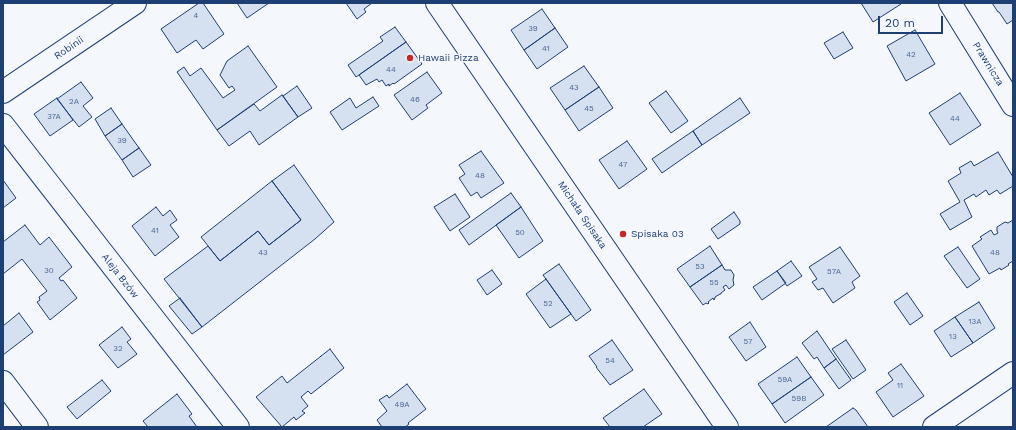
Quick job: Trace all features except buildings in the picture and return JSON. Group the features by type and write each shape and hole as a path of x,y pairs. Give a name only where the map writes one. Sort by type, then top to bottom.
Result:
{"street":[{"name":"Robinii","path":"3,92 135,3"},
{"name":"Michała Spisaka","path":"437,3 727,427"},
{"name":"Prawnicza","path":"950,3 1013,105"},
{"name":"Aleja Bzów","path":"3,125 238,427"},
{"path":"934,427 1013,373"},
{"path":"3,382 38,427"}],"place":[{"name":"Hawaii Pizza","path":"410,58"},
{"name":"Spisaka 03","path":"623,234"}]}
